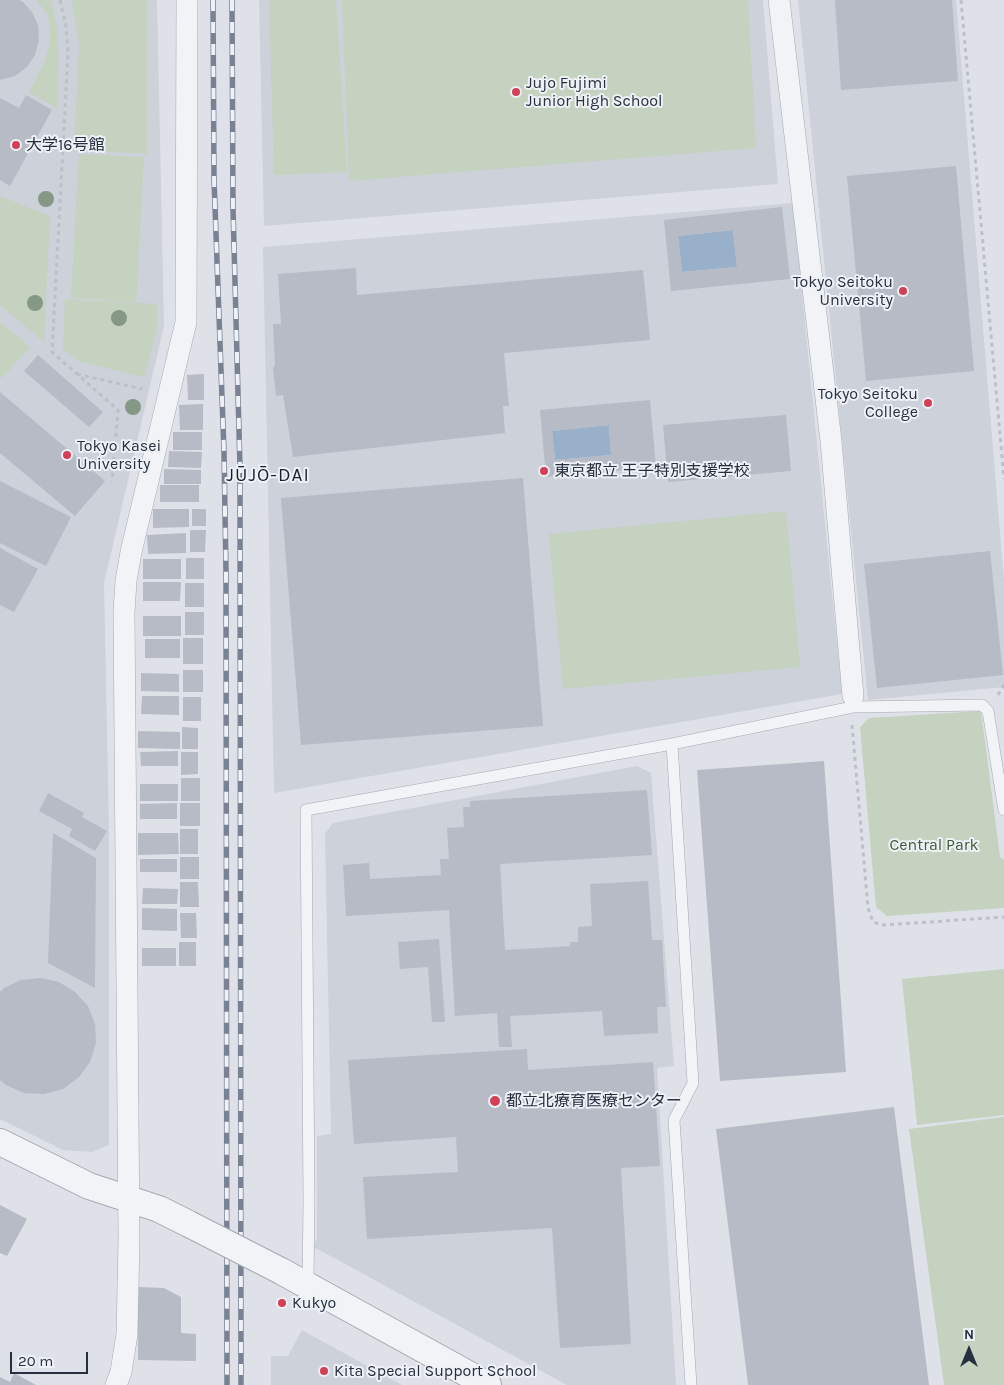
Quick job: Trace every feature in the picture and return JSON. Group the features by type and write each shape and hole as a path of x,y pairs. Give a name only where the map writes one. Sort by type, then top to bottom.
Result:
{"street":[{"path":"116,1385 121,1372 127,1334 129,1199 124,612 126,581 131,552 186,322 187,0"},
{"path":"779,0 831,441 853,701"},
{"path":"0,1142 89,1186 159,1209 280,1270 488,1385"}],"lane":[{"path":"308,1286 306,810 672,744 853,701 982,705 988,711 1004,810"},
{"path":"672,744 693,1084 674,1120 691,1385"}],"path":[{"path":"60,0 66,26 68,54 52,352 118,410 112,481"},
{"path":"961,0 1004,479"},
{"path":"76,374 142,389"},
{"path":"853,701 852,723 868,908 874,922 884,924 1004,917"}],"shaded area":[{"name":"Tokyo Kasei University","path":"0,0 157,0 164,326 104,583 109,830 109,1145 92,1152 63,1150 0,1119"},
{"name":"Jujo Fujimi Junior High School","path":"259,0 763,0 778,184 264,226"},
{"name":"Tokyo Seitoku University","path":"798,0 956,0 1004,581 1004,687 868,700"},
{"name":"東京都立 王子特別支援学校","path":"793,203 842,694 274,793 263,247"},
{"name":"都立北療育医療センター","path":"637,766 651,773 674,1066 657,1068 676,1385 567,1385 314,1247 317,1238 317,1136 331,1134 325,834 333,823"},
{"name":"Kita Special Support School","path":"302,1330 402,1385 271,1385 271,1356 288,1356"}],"green space":[{"path":"37,0 51,0 57,29 57,108 29,92 45,60 50,44 50,28 47,14"},
{"path":"72,0 147,0 147,154 74,150 79,44"},
{"path":"269,0 336,0 347,172 274,175"},
{"name":"Jujo Fujimi Junior High School","path":"342,0 748,0 756,148 349,181"},
{"path":"79,154 144,157 136,302 71,298"},
{"path":"0,196 50,216 44,342 0,305"},
{"path":"65,299 157,304 157,327 144,377 81,362 63,349"},
{"path":"0,322 30,347 2,378 0,377"},
{"path":"786,511 800,667 563,689 549,534"},
{"name":"Central Park","path":"981,711 1000,857 1004,860 1004,908 887,916 876,907 860,727 869,718"},
{"path":"1004,969 1004,1115 917,1125 902,979"},
{"path":"1004,1117 1004,1385 944,1385 909,1129"}],"water":[{"path":"733,230 737,267 682,272 678,236"},
{"path":"609,425 611,455 555,460 552,431"}],"building":[{"path":"0,0 19,0 23,2 32,12 38,25 39,40 35,55 27,67 15,76 0,80"},
{"path":"835,0 952,0 958,81 841,90"},
{"name":"大学16号館","path":"26,95 52,110 10,186 0,180 0,98 19,108"},
{"path":"956,166 974,371 866,381 847,176"},
{"path":"782,207 790,279 671,291 664,220","holes":["733,230 737,267 682,272 678,236"]},
{"path":"356,268 357,295 643,270 650,340 504,353 509,406 503,406 505,433 293,457 283,395 276,396 273,368 275,365 273,324 281,324 278,274"},
{"path":"38,355 103,412 89,427 24,371"},
{"path":"204,374 204,400 188,400 187,375"},
{"path":"0,392 105,481 75,516 0,453"},
{"path":"650,400 656,467 546,477 540,410","holes":["609,425 611,455 555,460 552,431"]},
{"path":"203,404 203,430 180,430 179,405"},
{"path":"786,415 791,471 668,482 663,425"},
{"path":"173,432 202,432 202,450 173,450"},
{"path":"169,451 202,452 201,468 168,467"},
{"path":"164,469 201,470 201,484 164,484"},
{"path":"523,478 543,726 301,745 281,498"},
{"path":"0,481 71,517 46,566 0,543"},
{"path":"160,485 199,485 199,502 160,502"},
{"path":"153,509 189,509 189,527 153,528"},
{"path":"192,509 206,509 206,526 192,526"},
{"path":"190,530 206,530 205,552 190,552"},
{"path":"186,533 186,553 148,554 147,535"},
{"path":"0,548 38,569 14,612 0,605"},
{"path":"990,551 1003,675 877,688 864,564"},
{"path":"186,558 204,558 204,579 186,579"},
{"path":"143,559 181,559 181,579 143,579"},
{"path":"143,582 181,582 180,601 143,601"},
{"path":"185,583 204,583 204,607 185,607"},
{"path":"185,612 204,612 204,635 185,635"},
{"path":"143,616 181,616 181,636 143,636"},
{"path":"183,638 203,638 203,664 183,664"},
{"path":"145,639 180,639 180,658 145,658"},
{"path":"183,670 203,670 203,692 183,692"},
{"path":"141,673 179,674 179,692 141,691"},
{"path":"142,696 179,696 179,715 141,714"},
{"path":"183,697 201,697 201,721 183,721"},
{"path":"182,727 198,728 198,749 182,749"},
{"path":"138,731 180,732 180,749 138,748"},
{"path":"178,751 178,766 141,766 140,752"},
{"path":"181,752 198,752 198,774 181,775"},
{"path":"824,761 846,1072 720,1081 697,770"},
{"path":"181,778 200,778 200,801 181,801"},
{"path":"140,784 178,784 178,801 140,801"},
{"path":"647,790 652,855 500,864 505,950 570,946 570,942 578,942 578,927 592,926 590,884 648,881 652,940 662,940 666,1007 657,1007 658,1033 604,1036 602,1011 510,1016 512,1047 499,1047 497,1013 455,1016 449,910 346,916 343,865 369,863 370,879 441,875 440,859 449,859 447,828 464,827 463,807 470,807 470,801"},
{"path":"48,793 84,813 82,817 107,831 95,851 69,836 72,829 39,811"},
{"path":"177,803 177,819 140,819 140,804"},
{"path":"180,803 200,803 200,826 180,826"},
{"path":"180,829 198,829 198,854 180,854"},
{"path":"53,833 96,858 95,988 48,963"},
{"path":"138,833 178,833 179,854 138,855"},
{"path":"180,857 199,857 199,879 180,879"},
{"path":"140,859 177,859 177,872 140,872"},
{"path":"180,882 198,882 199,907 180,907"},
{"path":"143,888 178,889 177,904 142,904"},
{"path":"142,908 177,909 177,931 142,930"},
{"path":"180,913 196,913 197,938 181,938"},
{"path":"439,939 445,1022 432,1022 428,967 400,969 398,942"},
{"path":"179,942 196,942 196,966 179,966"},
{"path":"142,948 176,948 176,966 142,966"},
{"path":"41,978 59,982 75,992 88,1006 95,1024 96,1043 90,1062 79,1077 63,1089 44,1094 24,1093 6,1085 0,1080 0,992 21,980"},
{"path":"527,1049 528,1070 653,1062 660,1166 621,1168 631,1344 560,1348 552,1228 367,1239 363,1177 458,1172 456,1137 354,1144 348,1060"},
{"path":"894,1107 929,1385 748,1385 716,1129"},
{"path":"0,1205 27,1219 7,1256 0,1253"},
{"path":"138,1287 164,1288 181,1297 181,1333 196,1334 196,1361 138,1360"},
{"path":"14,1373 36,1385 0,1385 0,1377 10,1382"}],"railway":[{"path":"213,0 214,179 224,452 226,573 227,1385"},
{"path":"232,0 233,208 240,468 241,1385"}],"place":[{"name":"Jujo Fujimi Junior High School","path":"516,92"},
{"name":"大学16号館","path":"16,145"},
{"name":"Tokyo Seitoku University","path":"903,291"},
{"name":"Tokyo Seitoku College","path":"928,403"},
{"name":"Tokyo Kasei University","path":"67,455"},
{"name":"東京都立 王子特別支援学校","path":"544,471"},
{"name":"都立北療育医療センター","path":"495,1101"},
{"name":"Kukyo","path":"282,1303"},
{"name":"Kita Special Support School","path":"324,1371"}],"district":[{"name":"JŪJŌ-DAI","path":"268,476"}]}
